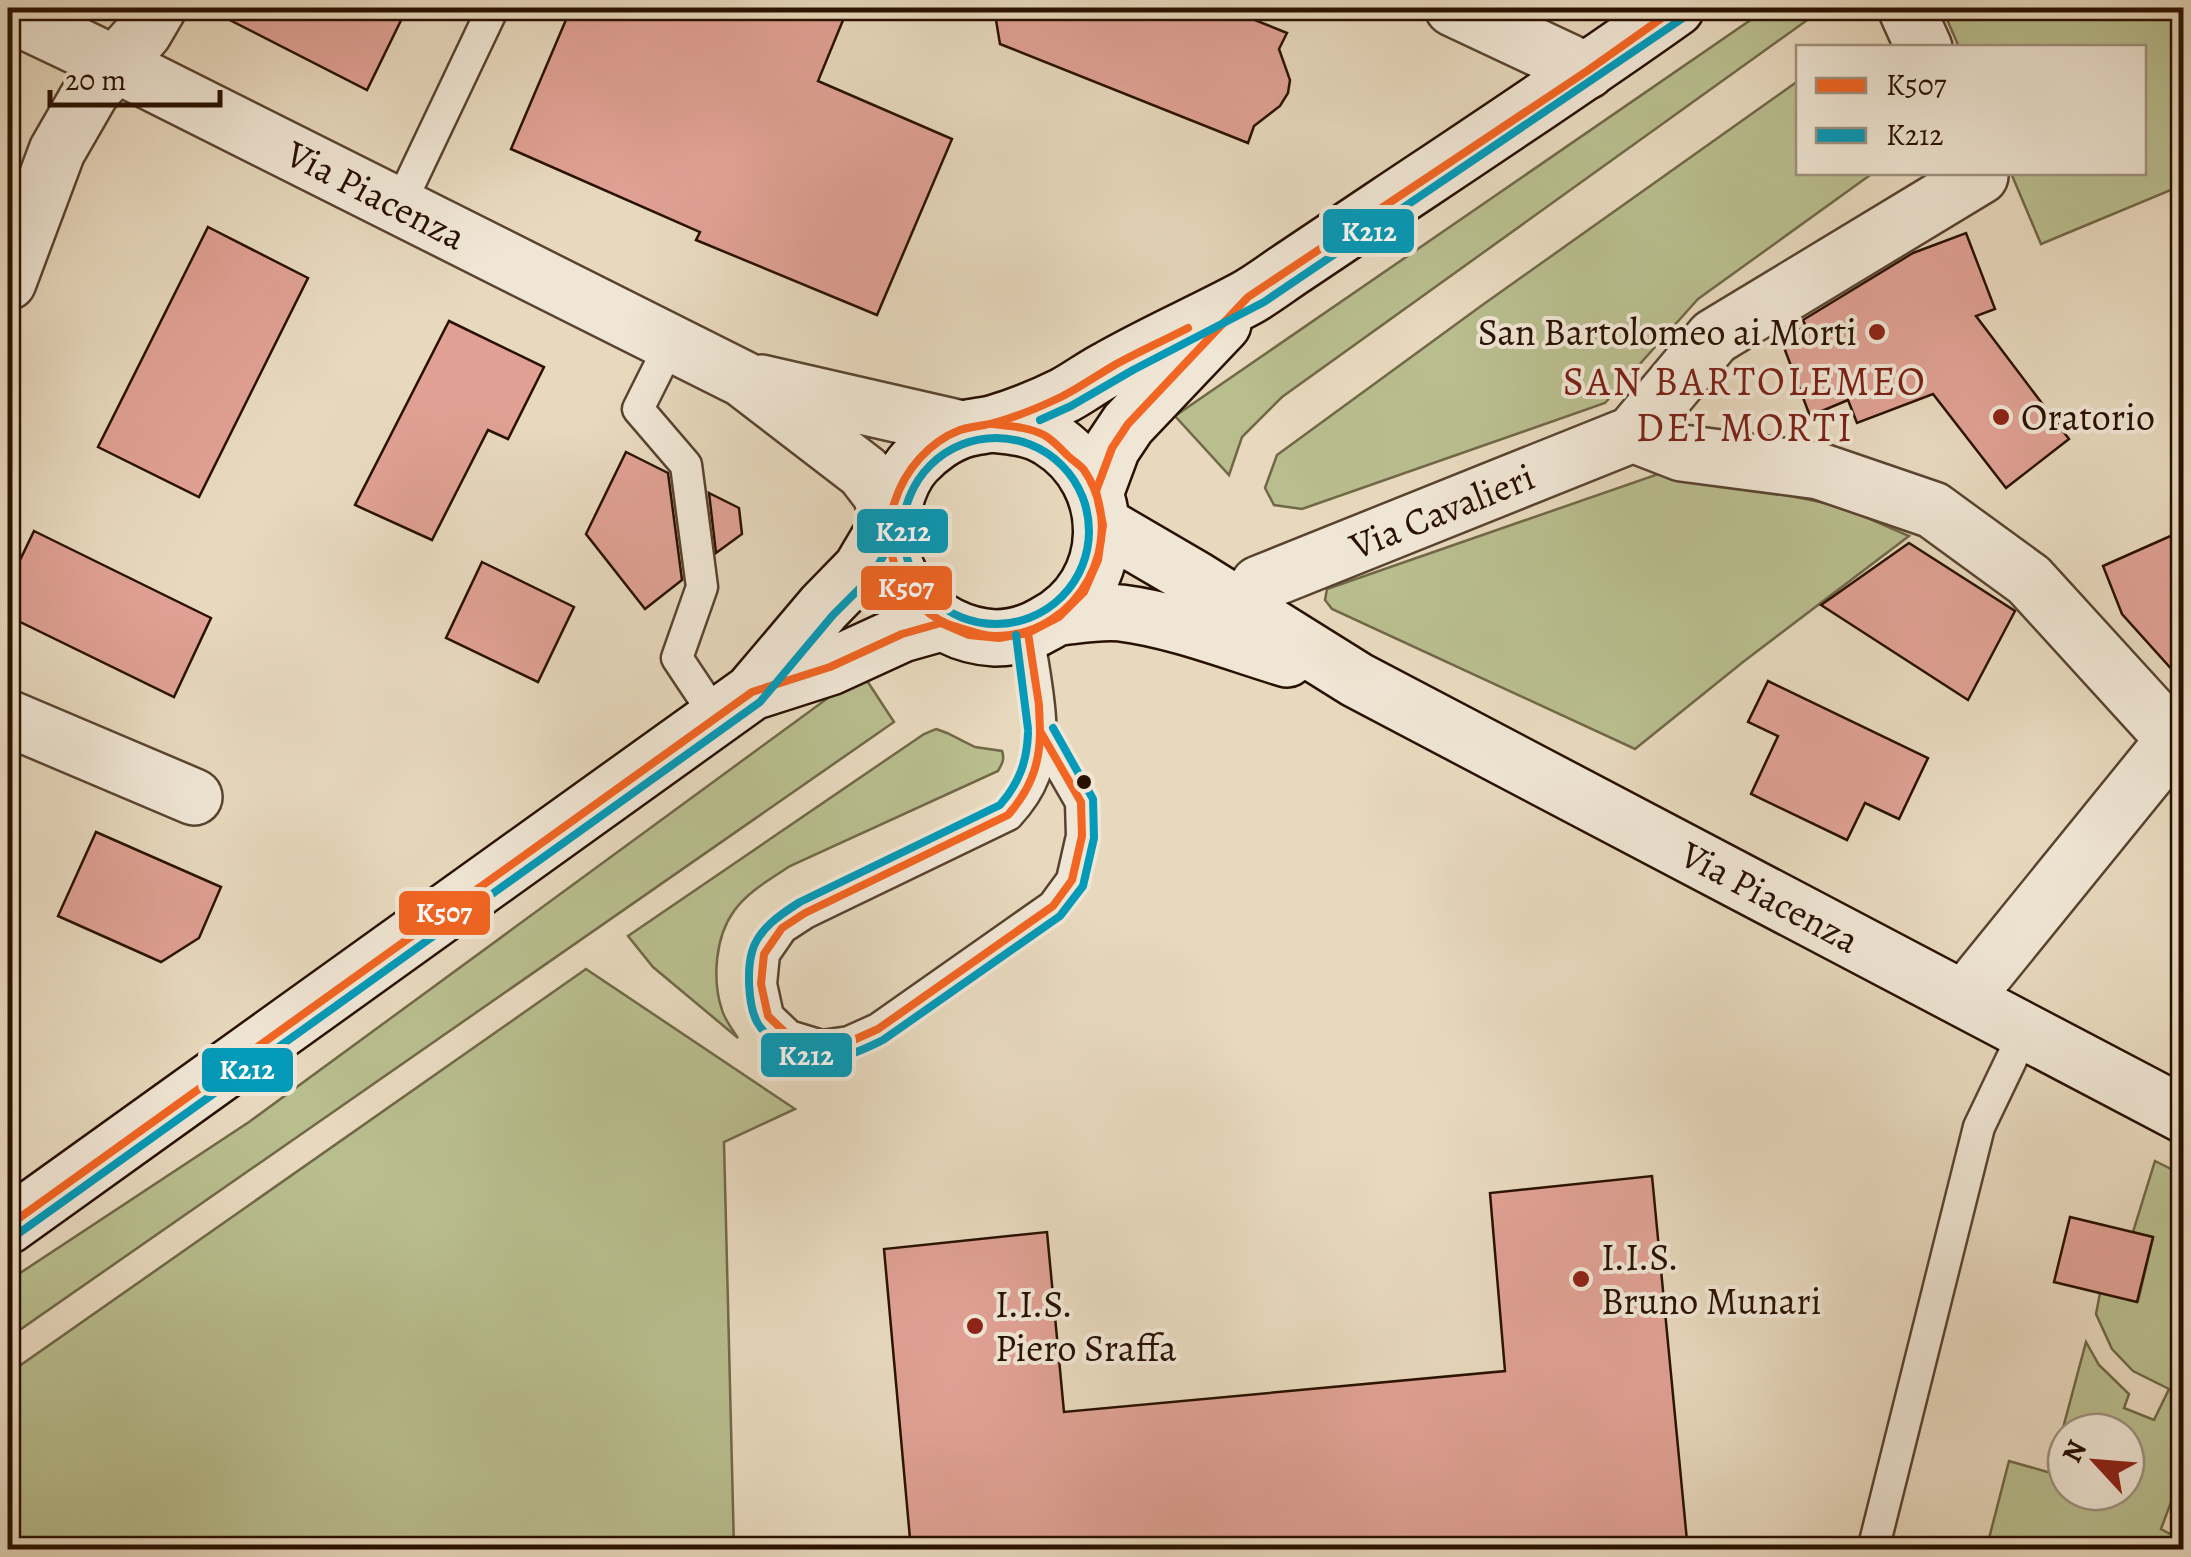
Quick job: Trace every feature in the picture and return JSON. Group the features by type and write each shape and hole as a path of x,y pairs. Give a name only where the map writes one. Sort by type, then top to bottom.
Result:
{"main road":[{"path":"8,282 57,152 91,92 144,32 158,8"},
{"path":"1453,8 1587,71"},
{"path":"1248,298 1128,424 1112,448 1099,508 1098,560 1084,592 1044,625 998,638 969,635 941,623 918,604 900,580 890,551 890,520 897,490 913,464 936,444 1063,396 1248,298 1676,8"},
{"path":"1906,8 1923,45"},
{"name":"Via Piacenza","path":"8,12 743,378 864,472 880,493 890,520"},
{"name":"Via Cavalieri","path":"1241,608 1259,584 1633,434 1714,337 1980,175"},
{"name":"Via Piacenza","path":"743,378 977,427"},
{"path":"977,427 1022,427 1049,438 1077,461 1099,508"},
{"path":"1633,434 1682,453 1818,472 1934,510 2029,580 2181,742 1964,999"},
{"name":"Via Piacenza","path":"1099,508 1241,608 1357,680 2184,1115"},
{"path":"8,1226 734,705 860,569 890,520"},
{"name":"Via Piacenza","path":"1044,625 1092,613 1120,613 1357,680"},
{"path":"734,705 830,668 902,634 941,623"},
{"path":"8,718 194,797"}],"lane":[{"path":"398,206 493,8"},
{"path":"671,342 638,409 686,465 702,587 677,658 734,705"},
{"path":"1040,731 1081,802 1082,836 1072,880 1053,906 878,1028 849,1042 822,1046 789,1036 768,1016 760,984 764,954 782,928 805,912 1008,816 1024,796 1036,772 1044,625"},
{"path":"1874,1550 1979,1127 2024,1033"}],"green space":[{"path":"1768,8 1824,8 1282,397 1242,437 1229,475 1175,416"},
{"path":"1942,8 2183,8 2183,185 2041,244 2012,175 2146,175 2146,45 1958,45"},
{"path":"1796,82 1796,175 1870,175 1698,299 1605,403 1302,509 1274,505 1265,488 1277,455"},
{"path":"1667,471 1840,506 1909,536 1635,749 1332,609 1325,600 1327,589"},
{"path":"862,673 894,722 8,1338 8,1281 249,1122"},
{"path":"936,729 975,747 1002,751 998,771 790,866 740,904 723,933 716,972 722,1010 738,1038 653,967 628,936 924,734"},
{"path":"586,969 795,1109 724,1142 734,1549 8,1549 8,1374"},
{"path":"2155,1161 2183,1175 2183,1470 2161,1529 2183,1541 2183,1549 1986,1550 2009,1461 2046,1472 2046,1512 2146,1512 2146,1417 2154,1420 2169,1389 2133,1371 2112,1349 2096,1314 2100,1293 2138,1301 2153,1238 2133,1232"},
{"path":"2086,1342 2099,1365 2129,1394 2124,1408 2134,1412 2067,1412"}],"building":[{"path":"206,8 407,8 367,90"},
{"path":"571,8 848,8 818,81 952,139 877,315 696,240 700,232 511,149"},
{"path":"994,8 1225,8 1287,33 1279,49 1290,80 1288,93 1280,106 1254,126 1248,143 1000,44"},
{"path":"208,227 308,278 199,497 98,447"},
{"name":"San Bartolomeo ai Morti","path":"1966,233 1995,309 1976,316 2069,439 2006,488 1933,394 1857,423 1848,400 1810,416 1780,337 1806,327 1803,320 1913,253"},
{"path":"449,321 544,367 508,439 488,430 432,540 355,505"},
{"path":"626,452 668,473 682,580 645,609 586,534"},
{"path":"709,493 739,508 742,534 716,553"},
{"path":"2184,530 2184,683 2122,614 2103,566"},
{"path":"34,531 211,618 174,697 8,616 8,585"},
{"path":"1909,543 2015,611 1968,700 1821,605"},
{"path":"482,562 574,607 538,682 446,638"},
{"path":"1768,681 1928,758 1899,819 1865,803 1847,840 1751,794 1778,736 1748,722"},
{"path":"96,832 221,887 199,938 161,962 58,916"},
{"path":"1652,1176 1687,1541 1604,1550 911,1550 884,1249 1047,1232 1064,1412 1505,1371 1490,1193"},
{"path":"2070,1217 2153,1237 2137,1302 2054,1282"}],"transit line":[{"name":"K507","path":"8,1226 752,692 830,667 902,634 941,623 969,635 999,638 1028,633 1059,617 1084,592 1098,560 1103,525 1096,491 1112,448 1128,424 1248,297 1676,8"},
{"name":"K212","path":"1040,420 1264,302 1683,18"},
{"name":"K507","path":"992,424 1044,435 1080,466 1097,497 1102,525 1099,553 1089,578 1073,601 1052,619 1026,631 992,636 939,620 921,606 901,578 893,560 890,534 893,509 905,479 920,458 949,435 1045,404 1188,328"},
{"name":"K212","path":"996,438 1032,445 1062,465 1082,495 1089,531 1082,567 1062,597 1032,617 996,624 960,617 930,597 910,567 903,531 910,495 930,465 960,445 996,438"},
{"name":"K212","path":"15,1236 760,702 833,615 871,577 901,526"},
{"name":"K507","path":"1028,633 1040,731"},
{"name":"K212","path":"1016,635 1028,729"},
{"name":"K212","path":"1028,733 1021,772 1000,805 800,902 765,929 752,952 749,987 754,1015 769,1036 815,1057 839,1057 861,1050 883,1040 1060,916 1083,886 1094,838 1093,799 1053,728"},
{"name":"K507","path":"1040,731 1081,802 1082,836 1072,880 1053,906 878,1029 849,1042 822,1046 789,1036 768,1016 761,984 764,954 782,928 805,913 1008,815 1032,776 1040,731"}],"place":[{"name":"San Bartolomeo ai Morti","path":"1877,332"},
{"name":"Oratorio","path":"2001,417"},
{"name":"I.I.S. Bruno Munari","path":"1581,1279"},
{"name":"I.I.S. Piero Sraffa","path":"975,1326"}],"district":[{"name":"SAN BARTOLEMEO DEI MORTI","path":"1745,404"}]}
